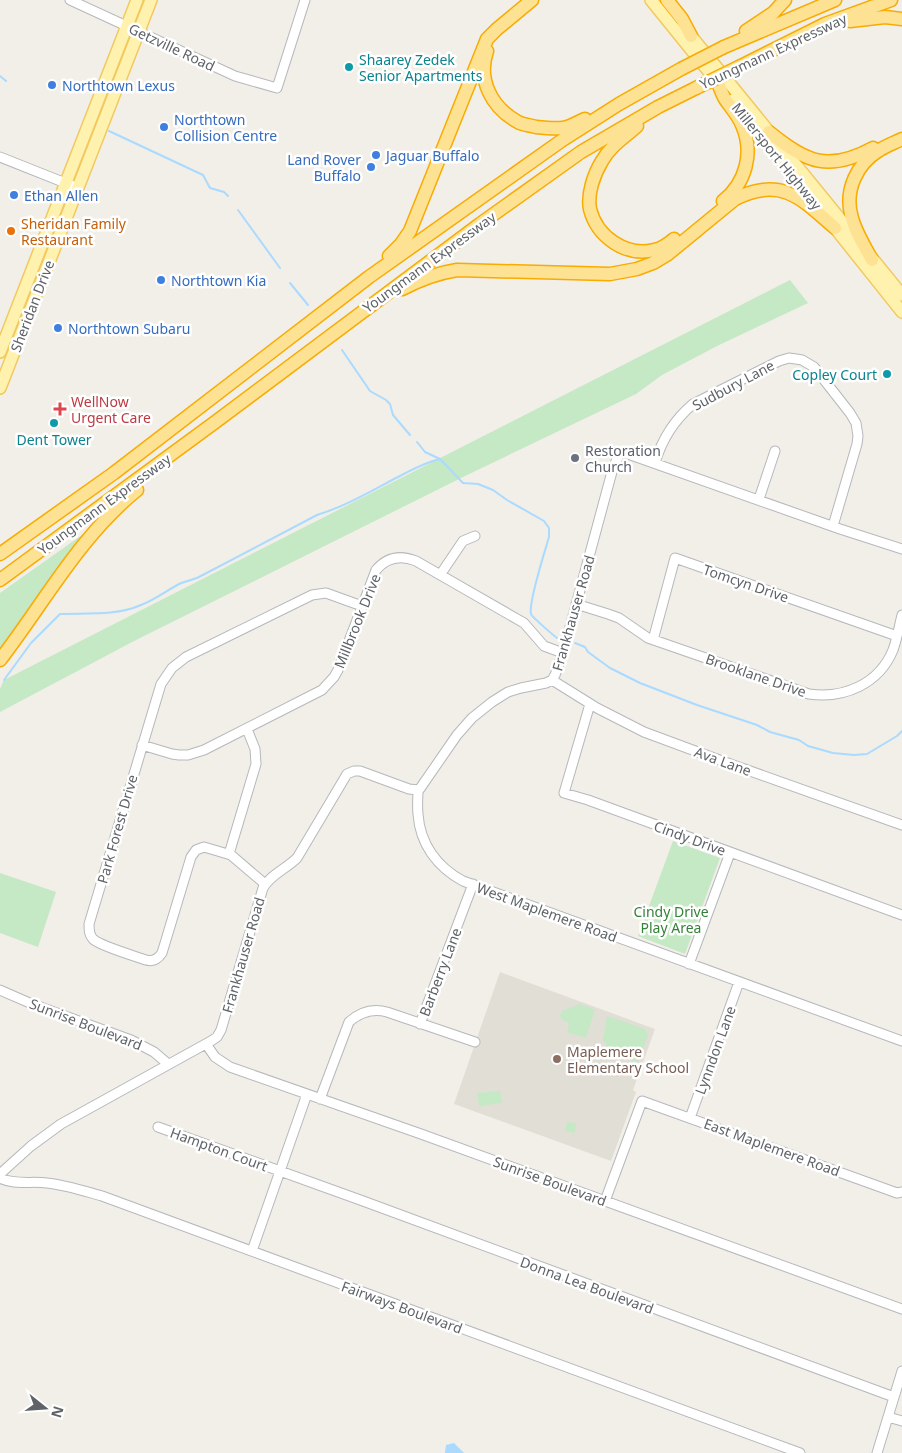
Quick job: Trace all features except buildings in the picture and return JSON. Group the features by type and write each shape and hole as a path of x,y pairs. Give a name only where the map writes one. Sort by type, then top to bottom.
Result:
{"highway":[{"path":"370,277 401,244 410,231 480,52 487,39 532,0"},
{"path":"541,0 500,34 487,51 484,76 488,94 500,110 519,123 544,128 564,128 619,104"},
{"path":"668,0 682,19 691,36"},
{"path":"724,47 773,13 785,0"},
{"name":"Youngmann Expressway","path":"0,554 114,473 370,277 561,141 681,68 724,47 834,0"},
{"name":"Youngmann Expressway","path":"0,580 480,224 581,152 658,107 825,24 891,0"},
{"path":"825,24 885,17 902,19"},
{"path":"658,107 636,128 618,141 607,154 601,162 591,188 590,208 597,225 607,237 619,246 630,250 654,250 663,247 731,194 740,184 748,157 747,141 743,126 736,112 725,99 717,82"},
{"path":"769,132 799,154 821,162 840,161 857,157 902,132"},
{"path":"872,260 855,228 851,215 849,204 852,183 868,158 878,150 902,138"},
{"path":"371,305 411,284 443,272 457,270 610,274 637,269 653,263 668,254 735,199 760,190 776,190 795,196 835,228"},
{"path":"0,660 63,571 100,525 124,499 214,423"}],"main road":[{"name":"Sheridan Drive","path":"0,352 137,0"},
{"name":"Sheridan Drive","path":"0,388 151,0"},
{"name":"Millersport Highway","path":"651,0 902,312"},
{"name":"Millersport Highway","path":"661,0 902,295"}],"street":[{"name":"Getzville Road","path":"70,0 235,76 277,88 304,0"},
{"path":"0,157 78,188"},
{"name":"Sudbury Lane","path":"655,463 663,440 670,428 693,404 779,361 789,358 802,360 814,367 850,413 857,430 857,444 834,526"},
{"path":"759,499 775,451"},
{"name":"Frankhauser Road","path":"0,1174 31,1146 61,1124 215,1038 221,1030 261,892 265,884 296,858 344,778 349,773 360,771 410,789 418,790 456,736 472,718 512,690 552,680 563,653 617,456 626,453 902,549"},
{"path":"440,575 463,541 474,536"},
{"name":"Millbrook Drive","path":"142,745 172,754 188,755 204,750 322,690 338,670 376,570 386,561 392,559 403,557 410,559 440,575 524,623 544,646 563,653"},
{"name":"Tomcyn Drive","path":"653,640 675,558 897,636"},
{"name":"Park Forest Drive","path":"265,884 229,854 204,847 200,848 192,853 162,953 157,959 146,960 97,942 93,939 88,929 161,684 172,668 186,657 312,595 326,593 362,606"},
{"name":"Brooklane Drive","path":"576,604 619,618 653,640 809,694 829,695 849,691 863,685 875,676 888,660 893,649 902,615"},
{"name":"Ava Lane","path":"552,680 590,704 629,725 671,742 902,825"},
{"name":"Cindy Drive","path":"590,704 564,793 588,800 902,916"},
{"path":"229,854 256,764 255,749 247,729"},
{"name":"West Maplemere Road","path":"418,790 419,824 425,843 430,852 445,869 463,881 902,1041"},
{"path":"689,964 730,853"},
{"name":"Barberry Lane","path":"320,1098 349,1022 357,1015 370,1010 383,1011 420,1024 473,884"},
{"name":"Lynndon Lane","path":"690,1118 740,982"},
{"name":"Sunrise Boulevard","path":"0,990 32,1004 131,1040 154,1052 168,1064"},
{"path":"420,1024 475,1042"},
{"name":"Sunrise Boulevard","path":"206,1044 215,1057 230,1067 902,1309"},
{"path":"252,1251 307,1094"},
{"name":"East Maplemere Road","path":"605,1201 642,1100 897,1192 902,1192"},
{"name":"Hampton Court","path":"158,1127 281,1172"},
{"name":"Donna Lea Boulevard","path":"281,1172 894,1397"},
{"name":"Fairways Boulevard","path":"0,1178 5,1181 47,1183 86,1191 800,1453"},
{"path":"878,1449 902,1371"},
{"path":"888,1417 902,1421"}],"shaded area":[{"name":"Maplemere Elementary School","path":"500,972 655,1029 633,1090 636,1092 611,1161 454,1104"}],"green space":[{"path":"790,280 808,303 717,346 662,375 636,394 467,475 134,641 0,712 0,689 4,680"},
{"path":"96,525 0,656 0,593"},
{"name":"Cindy Drive Play Area","path":"673,841 720,858 685,954 638,936"},
{"path":"0,873 56,892 38,947 0,933"},
{"path":"580,1004 595,1010 586,1038 567,1032 568,1022 565,1022 560,1016 562,1011"},
{"path":"607,1016 645,1029 648,1035 638,1062 614,1055 603,1040"},
{"path":"500,1091 502,1103 479,1106 477,1093"},
{"path":"567,1122 576,1123 575,1133 565,1131"}],"water":[{"path":"454,1443 464,1453 445,1453 446,1445"}],"waterway":[{"path":"0,76 6,81"},
{"path":"109,131 203,175 210,188 224,192 228,196"},
{"path":"238,210 280,268"},
{"path":"290,283 308,305"},
{"path":"342,350 370,391 390,404 393,415 410,435"},
{"path":"417,442 425,452 440,459 463,483 478,484 493,490 544,521 549,528 549,537 537,577 531,614 557,638"},
{"path":"4,680 31,643 60,614 122,611 146,603 179,584 197,578 317,515 348,503 419,466 440,459"},
{"path":"575,643 585,647 588,652 610,668 640,683 757,725 770,732 799,740 808,746 833,753 867,754 902,731"}],"place":[{"name":"Shaarey Zedek Senior Apartments","path":"349,67"},
{"name":"Northtown Lexus","path":"52,85"},
{"name":"Northtown Collision Centre","path":"164,127"},
{"name":"Jaguar Buffalo","path":"376,155"},
{"name":"Land Rover Buffalo","path":"371,167"},
{"name":"Ethan Allen","path":"14,195"},
{"name":"Sheridan Family Restaurant","path":"11,231"},
{"name":"Northtown Kia","path":"161,280"},
{"name":"Northtown Subaru","path":"58,328"},
{"name":"Copley Court","path":"887,374"},
{"name":"WellNow Urgent Care","path":"60,409"},
{"name":"Dent Tower","path":"54,423"},
{"name":"Restoration Church","path":"575,458"},
{"name":"Maplemere Elementary School","path":"557,1059"}]}
